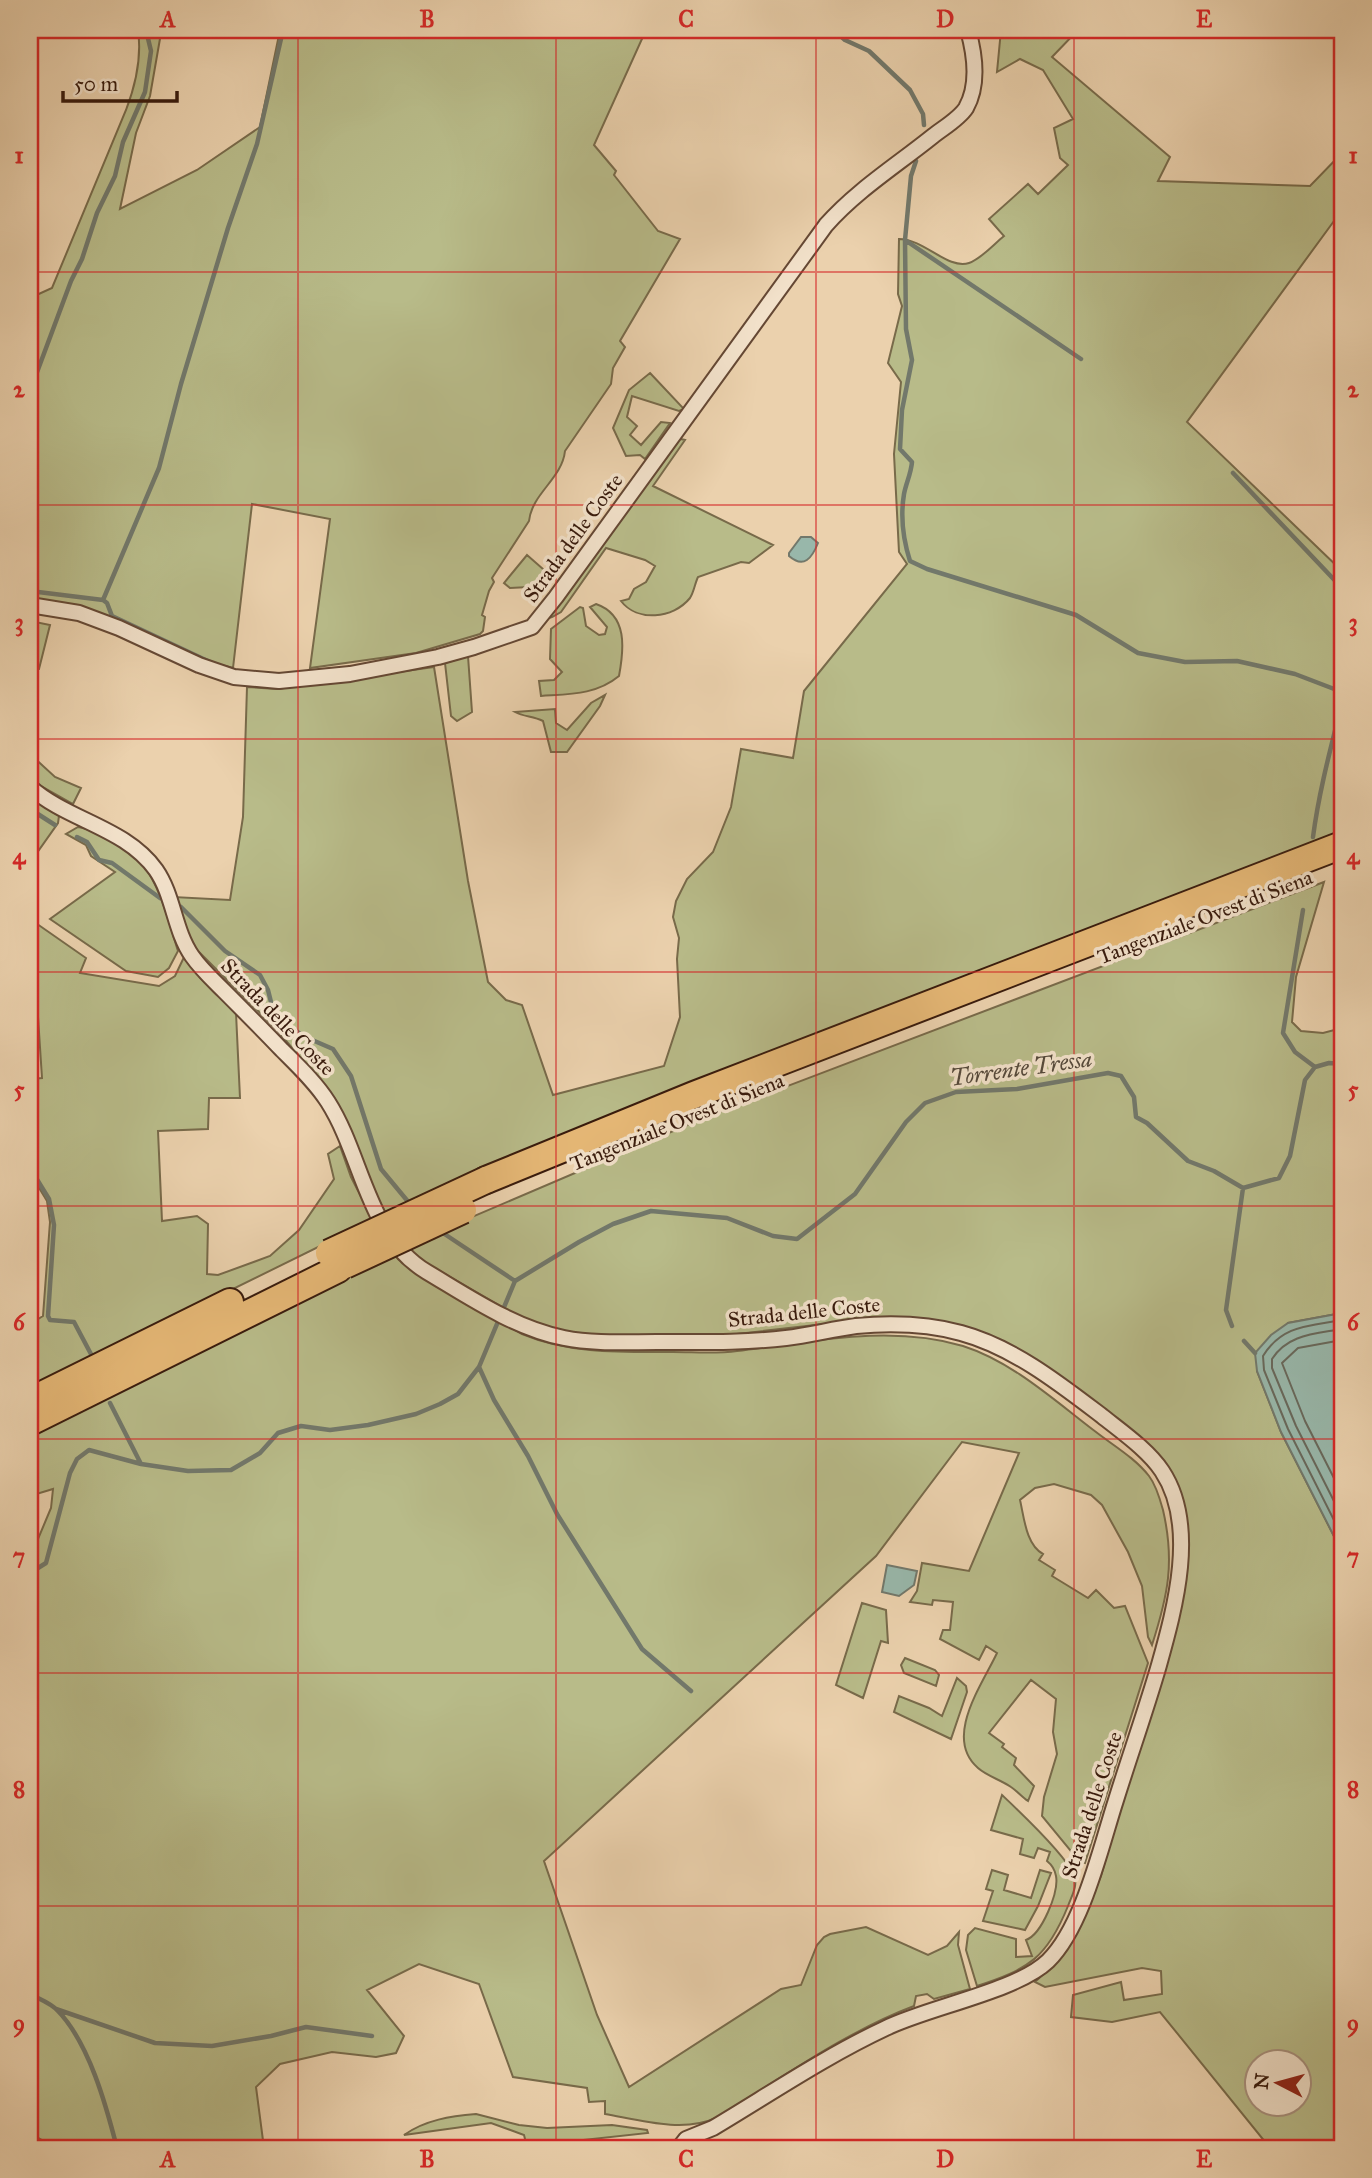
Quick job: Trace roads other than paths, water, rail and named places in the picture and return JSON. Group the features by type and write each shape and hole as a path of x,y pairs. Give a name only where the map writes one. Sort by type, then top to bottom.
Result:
{"highway":[{"name":"Tangenziale Ovest di Siena","path":"30,1401 333,1261 494,1195 758,1080 1342,845"},
{"name":"Tangenziale Ovest di Siena","path":"758,1080 1342,864"},
{"name":"Tangenziale Ovest di Siena","path":"30,1422 333,1261"}],"street":[{"name":"Strada delle Coste","path":"30,605 79,613 119,628 199,665 234,677 261,681 350,674 438,657 532,627 826,225 861,190 962,113 969,102 975,71 968,30"},
{"name":"Strada delle Coste","path":"30,787 49,801 126,841 152,865 167,892 172,912 191,955 310,1078 329,1103 370,1200 400,1251 421,1269 525,1327 565,1338 596,1342 789,1338 853,1326 887,1324 959,1332 989,1343 1019,1359 1067,1390 1116,1427 1153,1460 1163,1472 1175,1496 1180,1519 1178,1579 1158,1665 1090,1882 1065,1939 1048,1962 1009,1983 922,2012 884,2029 713,2128 686,2139 679,2148"}],"water":[{"path":"801,537 811,537 818,543 807,560 799,562 789,556 789,553"},
{"path":"1342,1313 1342,1552 1281,1432 1257,1371 1255,1353 1271,1335 1288,1323"},
{"path":"887,1565 917,1571 914,1585 899,1596 882,1592"}],"waterway":[{"path":"30,391 71,281 82,259 97,213 115,176 123,142 145,92 151,51 146,30"},
{"path":"30,591 103,600 159,468 228,228 257,144 283,30"},
{"path":"834,30 845,40 869,51 910,90 923,114 924,125"},
{"path":"916,161 911,176 905,240 906,329 912,360 902,410 900,449 912,462 902,512 910,561 927,569 1076,615 1138,653 1185,662 1237,661 1295,674 1342,692"},
{"path":"905,240 1081,359"},
{"path":"1233,473 1342,588"},
{"path":"103,600 112,616 212,663"},
{"path":"1313,837 1342,703"},
{"path":"30,809 55,825"},
{"path":"77,837 87,842 99,860 112,863 160,898"},
{"path":"181,907 225,951 260,975 268,990 273,1010 283,1021 303,1036 333,1049 351,1076 381,1169 410,1204"},
{"path":"1303,910 1283,1033 1295,1052 1315,1067"},
{"name":"Torrente Tressa","path":"30,1573 46,1563 70,1473 77,1459 89,1450 141,1464 188,1471 231,1470 260,1453 278,1433 301,1426 330,1430 368,1425 416,1414 440,1404 458,1394 479,1367 515,1281 613,1224 651,1211 727,1218 773,1236 797,1239 855,1194 906,1122 925,1103 956,1092 1017,1089 1108,1073 1121,1076 1134,1097 1136,1117 1147,1123 1188,1161 1214,1171 1243,1188 1279,1178 1290,1156 1305,1080 1315,1067 1329,1063 1342,1064"},
{"path":"30,1168 49,1199 54,1225 48,1316 50,1320 74,1322 92,1356"},
{"path":"1232,1326 1226,1310 1243,1188"},
{"path":"440,1231 515,1281"},
{"path":"1244,1341 1255,1353"},
{"path":"479,1367 494,1400 528,1456 557,1514 642,1649 691,1691"},
{"path":"110,1403 141,1464"},
{"path":"30,1994 55,2008 79,2040 102,2094 117,2148"},
{"path":"56,2009 155,2043 212,2046 306,2027 372,2036"}]}
